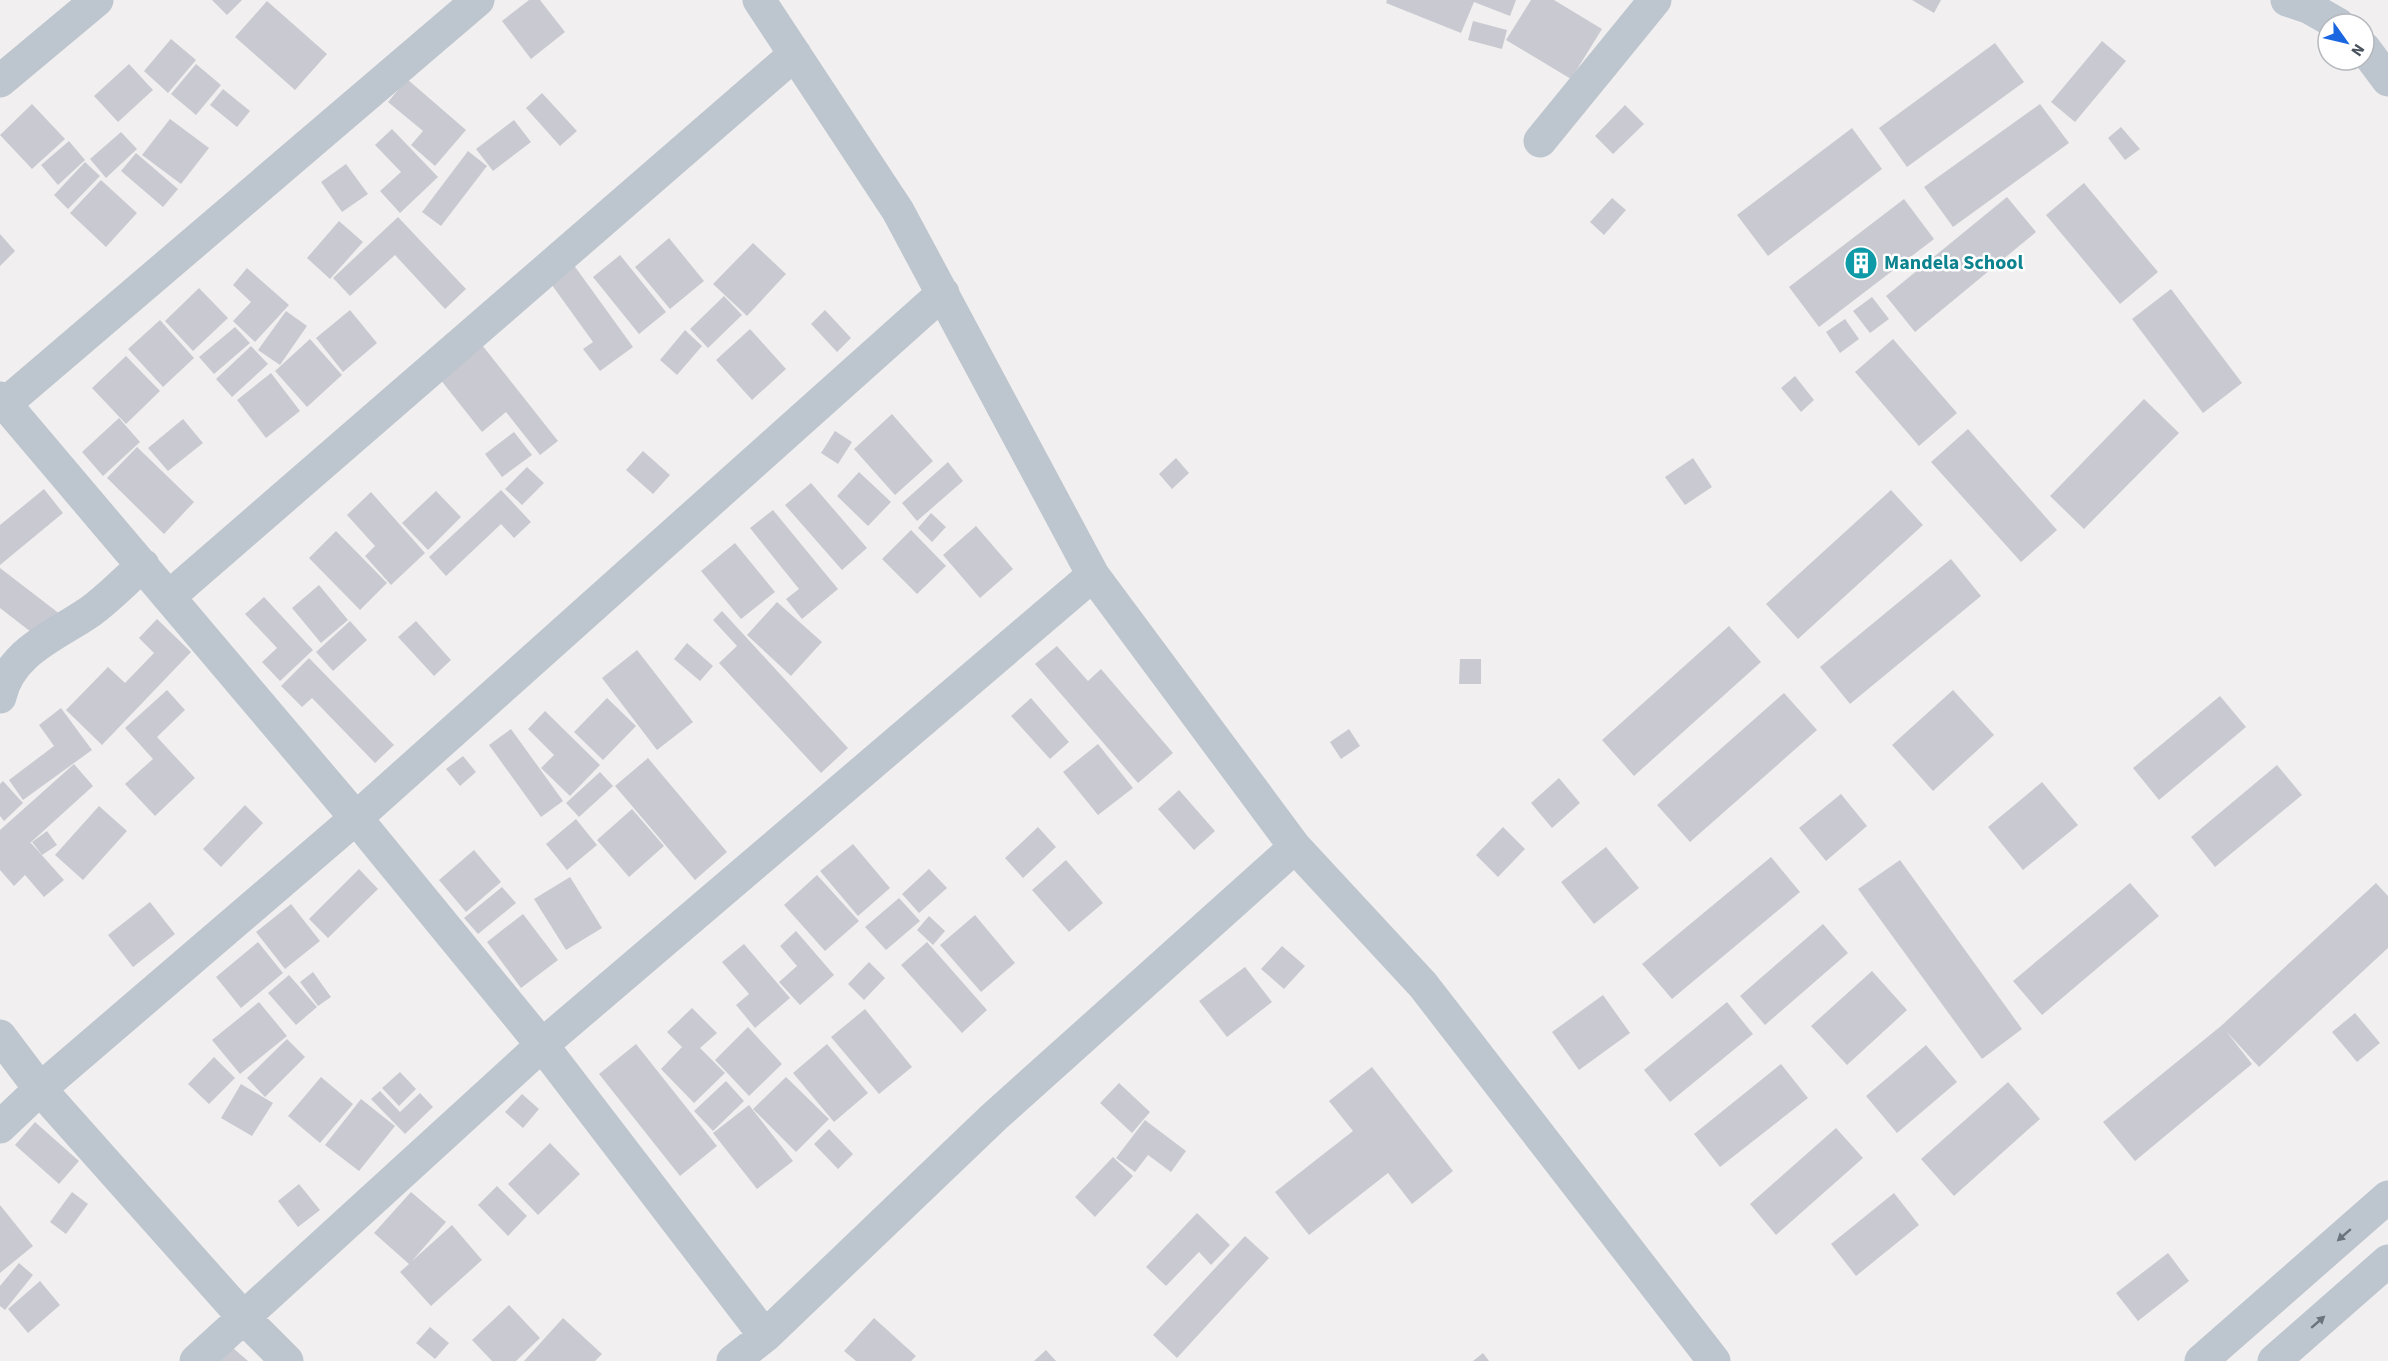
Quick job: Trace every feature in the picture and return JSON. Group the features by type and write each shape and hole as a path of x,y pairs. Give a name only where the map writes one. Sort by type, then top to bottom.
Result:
{"street":[{"path":"0,81 97,0"},
{"path":"478,0 3,401 356,818 542,1045 765,1336"},
{"path":"759,0 898,211 1093,575 1295,847 1423,985 1714,1361"},
{"path":"1540,141 1655,0"},
{"path":"2299,2 2317,12"},
{"path":"170,596 795,54"},
{"path":"2376,64 2388,80"},
{"path":"0,1127 40,1089 356,818 943,294"},
{"path":"0,697 3,682 32,647 92,610 143,565"},
{"path":"196,1361 245,1319 542,1045 1093,575"},
{"path":"733,1361 765,1336 994,1118 1295,847"},
{"path":"0,1036 40,1089 245,1319 287,1361"},
{"path":"2201,1361 2388,1197"},
{"path":"2274,1361 2388,1261"}],"building":[{"path":"212,0 242,0 227,15"},
{"path":"529,0 540,0 565,32 531,59 502,21"},
{"path":"1387,0 1516,0 1510,16 1474,2 1461,33 1386,3"},
{"path":"1531,0 1554,0 1602,29 1571,79 1506,40"},
{"path":"1912,0 1941,0 1934,13"},
{"path":"267,1 327,54 295,90 235,37"},
{"path":"1473,21 1507,30 1502,49 1468,40"},
{"path":"171,39 196,60 168,93 144,71"},
{"path":"2102,41 2126,61 2075,122 2051,102"},
{"path":"1995,43 2024,82 1907,167 1879,128"},
{"path":"129,64 153,90 118,122 94,96"},
{"path":"196,64 221,85 196,115 171,94"},
{"path":"407,79 466,130 435,166 411,145 423,131 388,102"},
{"path":"223,89 250,111 237,127 210,105"},
{"path":"542,93 577,131 560,146 526,108"},
{"path":"32,104 65,139 32,169 0,135"},
{"path":"2040,104 2069,143 1953,227 1924,187"},
{"path":"1625,105 1644,124 1613,154 1595,136"},
{"path":"170,119 209,148 181,184 142,155"},
{"path":"514,120 531,142 493,171 476,149"},
{"path":"2121,127 2140,149 2125,160 2108,138"},
{"path":"1852,128 1882,169 1768,256 1737,215"},
{"path":"392,129 438,177 400,213 380,191 401,172 375,145"},
{"path":"121,132 137,149 106,178 90,159"},
{"path":"69,141 85,160 58,185 41,165"},
{"path":"468,151 487,166 441,226 422,212"},
{"path":"136,153 178,189 163,207 121,171"},
{"path":"85,162 100,176 68,209 54,195"},
{"path":"346,164 368,194 342,212 321,182"},
{"path":"101,180 137,213 106,247 70,213"},
{"path":"2084,183 2158,272 2120,304 2046,215"},
{"path":"2007,197 2036,232 1915,332 1886,296"},
{"path":"1612,198 1626,210 1604,235 1590,222"},
{"name":"Mandela School","path":"1904,199 1934,239 1819,327 1789,287"},
{"path":"398,217 466,289 445,309 395,255 350,296 333,278"},
{"path":"339,221 363,242 330,279 307,258"},
{"path":"0,234 15,251 0,266"},
{"path":"669,238 704,281 670,309 635,267"},
{"path":"753,243 786,274 747,316 713,284"},
{"path":"620,255 666,312 639,334 593,277"},
{"path":"568,257 633,347 600,371 583,349 593,342 544,274"},
{"path":"247,268 289,305 255,342 233,321 251,302 233,285"},
{"path":"199,288 228,318 193,351 165,321"},
{"path":"2171,289 2242,383 2203,413 2132,319"},
{"path":"724,296 742,315 708,348 690,329"},
{"path":"1872,297 1889,319 1870,333 1853,311"},
{"path":"350,310 377,343 343,372 316,338"},
{"path":"825,310 851,338 837,352 811,324"},
{"path":"286,311 307,326 280,365 258,350"},
{"path":"1845,319 1859,339 1840,353 1826,332"},
{"path":"160,320 194,358 163,387 128,349"},
{"path":"235,327 250,343 214,374 199,357"},
{"path":"750,329 786,369 752,400 716,360"},
{"path":"685,330 702,346 677,375 660,360"},
{"path":"310,339 342,375 307,407 275,371"},
{"path":"1893,339 1957,413 1919,446 1855,372"},
{"path":"482,345 558,441 540,455 506,412 482,432 440,379"},
{"path":"251,346 268,364 232,397 216,379"},
{"path":"126,356 160,391 126,424 92,388"},
{"path":"271,373 300,411 266,438 237,400"},
{"path":"1795,376 1814,400 1801,412 1781,388"},
{"path":"2144,399 2179,433 2084,529 2050,496"},
{"path":"892,414 933,461 895,495 854,449"},
{"path":"119,418 140,442 103,476 82,452"},
{"path":"183,419 203,443 168,471 148,448"},
{"path":"1968,429 2057,530 2021,562 1931,462"},
{"path":"835,431 852,442 838,464 821,453"},
{"path":"514,432 532,455 502,477 485,454"},
{"path":"137,447 194,502 164,534 107,478"},
{"path":"643,451 670,475 653,494 626,470"},
{"path":"1176,458 1189,473 1172,489 1159,474"},
{"path":"1693,458 1712,487 1685,505 1665,477"},
{"path":"948,462 963,481 917,521 902,503"},
{"path":"527,467 544,483 522,505 505,489"},
{"path":"859,472 891,502 868,526 837,496"},
{"path":"811,483 867,548 842,570 785,505"},
{"path":"44,489 63,513 0,565 0,525"},
{"path":"501,490 531,522 514,538 501,524 446,576 429,557"},
{"path":"1891,490 1923,525 1798,639 1766,604"},
{"path":"436,491 461,517 428,550 402,523"},
{"path":"371,492 425,553 391,585 365,556 375,546 347,515"},
{"path":"773,510 838,589 802,619 786,599 799,589 750,528"},
{"path":"931,513 946,527 932,542 918,528"},
{"path":"976,526 1013,569 980,598 943,555"},
{"path":"911,530 946,566 917,594 882,559"},
{"path":"336,531 387,583 360,610 309,558"},
{"path":"735,543 775,592 741,619 701,571"},
{"path":"1951,559 1981,596 1850,704 1820,667"},
{"path":"0,568 69,621 49,646 0,608"},
{"path":"319,585 348,620 321,643 292,608"},
{"path":"264,597 313,650 280,681 262,662 277,648 245,614"},
{"path":"777,602 822,642 791,676 747,635"},
{"path":"722,611 848,748 821,773 719,663 737,646 713,620"},
{"path":"157,619 191,652 102,745 66,710 108,667 125,683 154,653 139,638"},
{"path":"350,621 367,640 333,671 316,652"},
{"path":"416,621 451,660 434,676 398,637"},
{"path":"1729,626 1761,662 1634,776 1602,740"},
{"path":"687,643 713,666 700,681 674,659"},
{"path":"1057,646 1088,681 1101,669 1173,753 1138,783 1035,664"},
{"path":"637,650 693,722 657,750 602,678"},
{"path":"309,658 394,745 375,763 312,698 302,707 281,686"},
{"path":"1460,659 1481,659 1481,684 1459,684"},
{"path":"167,690 185,710 157,737 195,778 155,816 125,784 153,759 125,728"},
{"path":"1953,690 1994,735 1933,791 1892,745"},
{"path":"1784,693 1817,730 1690,842 1657,805"},
{"path":"2220,696 2246,727 2159,800 2133,768"},
{"path":"607,698 636,726 603,760 574,732"},
{"path":"1031,698 1069,742 1050,759 1011,716"},
{"path":"61,708 92,750 23,800 9,780 54,746 39,725"},
{"path":"545,711 600,765 570,796 541,768 554,755 528,729"},
{"path":"511,729 563,801 541,817 489,745"},
{"path":"1349,729 1360,746 1341,759 1330,742"},
{"path":"1098,744 1133,788 1098,815 1063,772"},
{"path":"463,756 476,772 460,786 446,769"},
{"path":"648,758 727,852 695,880 615,786"},
{"path":"74,764 93,786 29,844 31,843 64,880 44,897 25,875 14,886 0,870 0,830"},
{"path":"2277,765 2302,795 2215,867 2191,837"},
{"path":"600,772 613,786 579,817 566,803"},
{"path":"1559,778 1580,803 1552,828 1531,803"},
{"path":"3,781 23,803 4,821 0,816 0,784"},
{"path":"2042,782 2078,825 2023,870 1988,827"},
{"path":"1179,790 1215,831 1194,850 1158,809"},
{"path":"1841,794 1867,826 1826,861 1799,828"},
{"path":"245,805 263,823 221,867 203,849"},
{"path":"99,806 127,831 83,880 55,855"},
{"path":"632,809 664,846 629,877 597,840"},
{"path":"576,819 597,845 567,870 546,844"},
{"path":"1038,827 1056,847 1023,878 1005,858"},
{"path":"1503,827 1525,849 1498,877 1476,855"},
{"path":"47,831 57,845 42,855 32,842"},
{"path":"853,844 890,888 858,916 820,871"},
{"path":"1606,847 1639,888 1594,924 1561,882"},
{"path":"474,850 501,882 466,912 439,880"},
{"path":"1771,857 1800,892 1672,999 1642,964"},
{"path":"1066,860 1103,903 1069,932 1032,890"},
{"path":"1900,860 2022,1029 1982,1059 1858,889"},
{"path":"359,869 378,889 328,938 309,919"},
{"path":"929,869 947,888 919,913 902,894"},
{"path":"817,875 859,921 825,951 784,905"},
{"path":"570,877 602,928 566,950 534,899"},
{"path":"2130,883 2159,916 2042,1015 2013,981"},
{"path":"2376,883 2388,896 2388,948 2259,1067 2226,1031 2252,1064 2135,1161 2103,1122 2221,1026"},
{"path":"502,887 516,903 478,934 464,918"},
{"path":"899,898 920,921 886,950 865,927"},
{"path":"150,902 175,934 133,967 108,935"},
{"path":"291,904 320,941 285,969 256,932"},
{"path":"523,914 558,960 521,988 487,942"},
{"path":"975,915 1015,963 981,992 940,945"},
{"path":"929,916 945,931 933,945 917,930"},
{"path":"1823,924 1848,953 1765,1025 1740,996"},
{"path":"796,931 834,975 800,1005 779,982 797,966 780,946"},
{"path":"258,942 283,973 241,1008 216,977"},
{"path":"927,942 987,1010 962,1033 901,965"},
{"path":"744,944 790,998 755,1028 736,1005 749,994 722,962"},
{"path":"1282,946 1305,966 1284,989 1261,969"},
{"path":"869,962 885,978 864,1000 848,984"},
{"path":"1245,967 1272,1002 1227,1037 1199,1001"},
{"path":"1872,971 1907,1010 1847,1065 1811,1026"},
{"path":"313,972 331,997 318,1006 300,982"},
{"path":"289,975 317,1007 296,1025 268,993"},
{"path":"1603,995 1630,1033 1579,1070 1552,1032"},
{"path":"259,1002 287,1036 240,1074 212,1040"},
{"path":"1727,1002 1753,1034 1670,1102 1644,1070"},
{"path":"692,1008 717,1033 700,1048 725,1073 694,1103 661,1069 682,1047 667,1032"},
{"path":"865,1009 912,1067 879,1094 831,1037"},
{"path":"2355,1013 2380,1043 2357,1062 2332,1032"},
{"path":"748,1027 782,1064 749,1096 715,1060"},
{"path":"287,1039 305,1057 265,1097 247,1078"},
{"path":"636,1044 717,1146 680,1176 599,1074"},
{"path":"827,1044 868,1093 834,1122 793,1073"},
{"path":"1926,1045 1957,1082 1897,1133 1866,1096"},
{"path":"214,1057 235,1078 209,1104 188,1084"},
{"path":"1781,1064 1808,1098 1720,1167 1694,1134"},
{"path":"1372,1067 1453,1171 1412,1204 1388,1173 1309,1235 1275,1192 1353,1131 1329,1101"},
{"path":"400,1072 416,1089 399,1106 382,1088"},
{"path":"321,1077 353,1104 320,1143 288,1116"},
{"path":"786,1077 829,1119 796,1152 753,1109"},
{"path":"726,1081 744,1101 713,1131 694,1111"},
{"path":"2008,1082 2040,1119 1954,1196 1921,1159"},
{"path":"1119,1083 1150,1112 1132,1133 1100,1103"},
{"path":"241,1084 273,1103 252,1136 221,1118"},
{"path":"380,1091 400,1112 420,1093 433,1107 405,1134 371,1099"},
{"path":"522,1094 539,1109 523,1128 505,1112"},
{"path":"361,1099 395,1126 359,1171 325,1145"},
{"path":"749,1105 793,1161 757,1189 713,1133"},
{"path":"1145,1120 1186,1151 1171,1172 1148,1155 1135,1172 1116,1158"},
{"path":"35,1122 79,1161 59,1184 15,1145"},
{"path":"1836,1128 1863,1158 1776,1235 1750,1204"},
{"path":"829,1129 853,1154 838,1169 814,1144"},
{"path":"550,1143 580,1174 538,1215 508,1184"},
{"path":"1113,1157 1133,1176 1095,1217 1075,1197"},
{"path":"299,1184 320,1210 298,1227 278,1201"},
{"path":"497,1186 527,1216 508,1236 478,1205"},
{"path":"72,1192 88,1204 66,1234 50,1222"},
{"path":"411,1192 446,1222 412,1261 452,1225 482,1260 431,1306 400,1272 409,1264 374,1233"},
{"path":"1894,1193 1919,1225 1856,1276 1831,1244"},
{"path":"0,1205 33,1246 0,1273"},
{"path":"1197,1213 1230,1245 1211,1265 1199,1252 1166,1286 1146,1267"},
{"path":"1245,1236 1269,1258 1177,1358 1153,1335"},
{"path":"2168,1253 2189,1281 2138,1321 2116,1293"},
{"path":"19,1263 33,1275 5,1310 0,1306 0,1286"},
{"path":"40,1281 60,1305 28,1333 8,1309"},
{"path":"509,1305 540,1338 516,1361 492,1361 472,1340"},
{"path":"563,1318 602,1354 595,1361 524,1361"},
{"path":"874,1318 916,1356 911,1361 856,1361 844,1351"},
{"path":"430,1327 449,1343 435,1359 416,1343"},
{"path":"226,1342 248,1361 210,1361"},
{"path":"1046,1350 1056,1361 1034,1361"},
{"path":"1483,1353 1489,1361 1473,1361"}],"place":[{"name":"Mandela School","path":"1861,263"}]}
